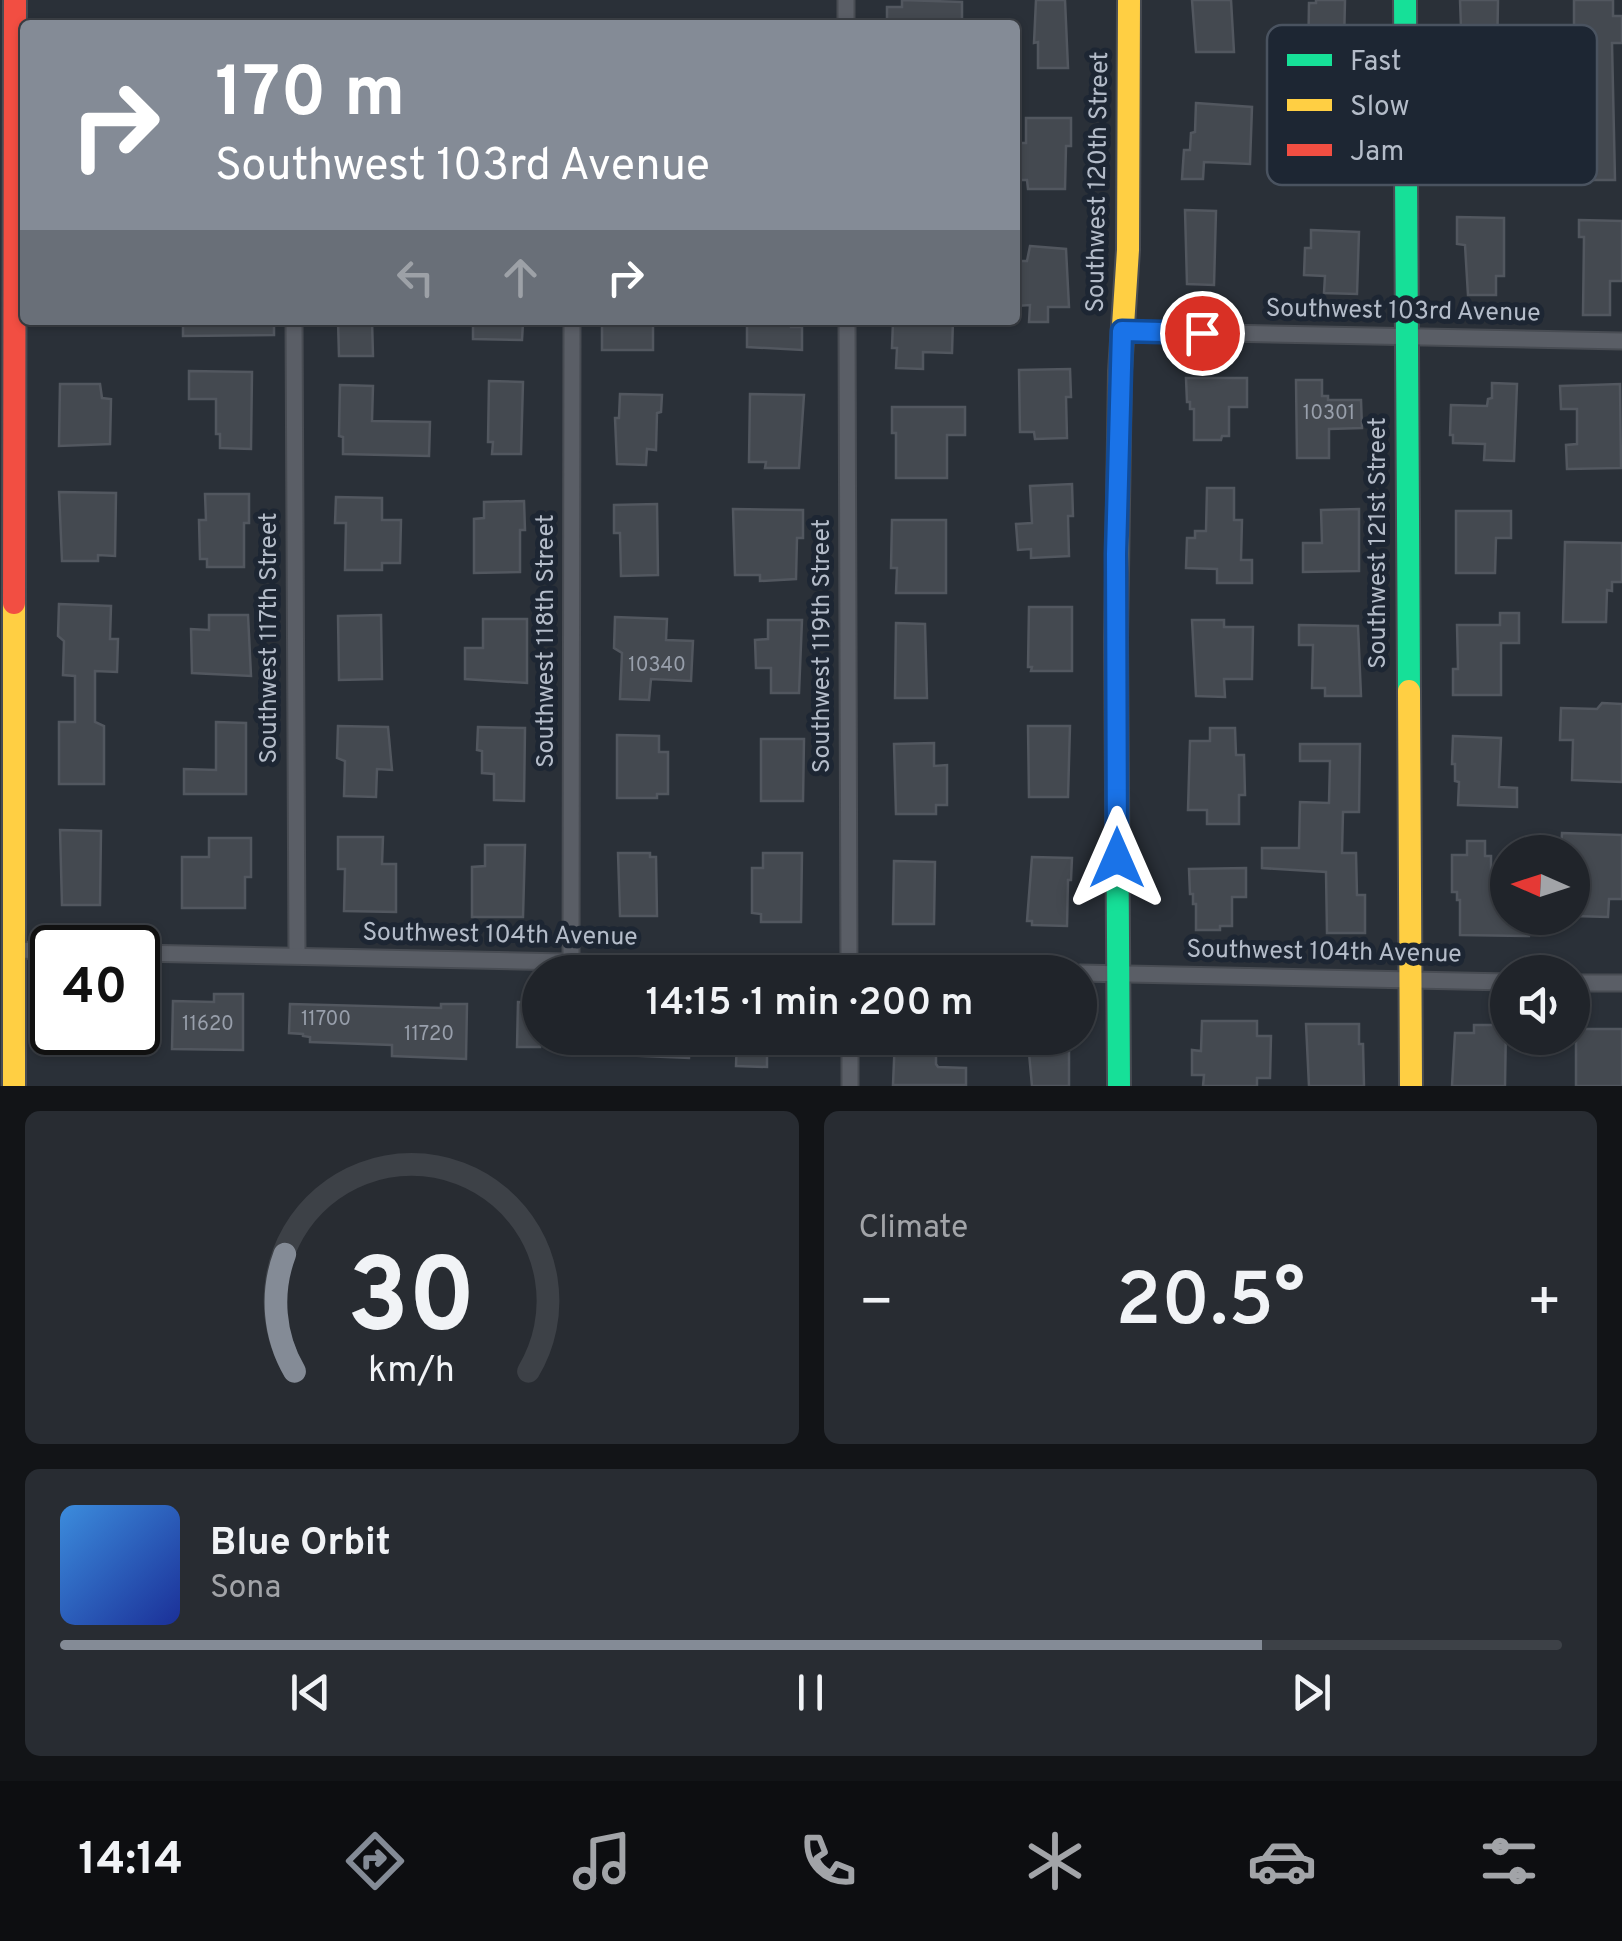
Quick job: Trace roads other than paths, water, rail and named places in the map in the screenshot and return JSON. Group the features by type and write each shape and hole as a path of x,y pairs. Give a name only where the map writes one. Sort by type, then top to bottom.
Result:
{"street":[{"path":"16,0 20,87"},
{"name":"Southwest 120th Street","path":"1119,1086 1116,554 1128,230 1130,0"},
{"name":"Southwest 121st Street","path":"1404,0 1404,25"},
{"path":"14,1086 9,301 20,125"},
{"name":"Southwest 121st Street","path":"1405,185 1411,1086"},
{"name":"Southwest 117th Street","path":"294,325 297,956"},
{"name":"Southwest 118th Street","path":"570,955 572,325"},
{"name":"Southwest 119th Street","path":"846,325 850,955"},
{"name":"Southwest 103rd Avenue","path":"1122,331 1622,342"},
{"path":"14,950 30,950"},
{"name":"Southwest 104th Avenue","path":"160,953 522,961"},
{"name":"Southwest 104th Avenue","path":"1097,973 1490,982"},
{"path":"1590,983 1622,984"},
{"path":"850,1055 850,1086"}]}
